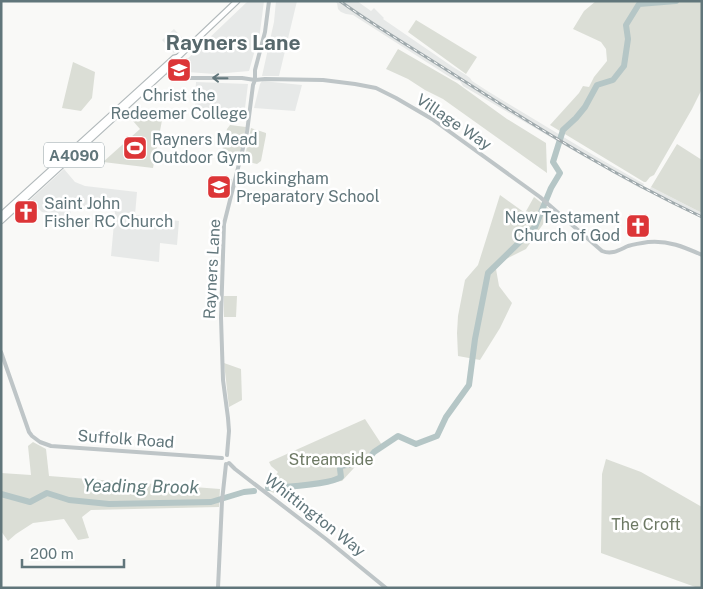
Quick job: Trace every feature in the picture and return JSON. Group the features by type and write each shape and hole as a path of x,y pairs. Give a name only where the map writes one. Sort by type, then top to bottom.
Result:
{"main road":[{"name":"A4090","path":"1,214 176,60 237,1"},
{"name":"A4090","path":"1,221 171,64"}],"street":[{"name":"Rayners Lane","path":"218,588 222,499 227,463 230,459 227,455 229,431 223,380 221,318 224,224 247,132 255,72 265,32 269,1"},
{"path":"171,64 178,77"},
{"name":"Village Way","path":"164,72 181,78 326,80 376,88 432,119 546,201 602,251 612,253 636,244 658,242 675,244 702,255"},
{"path":"253,85 248,79 255,72 263,79"},
{"name":"Suffolk Road","path":"1,352 26,424 32,436 40,442 51,446 222,458"},
{"path":"227,455 222,458 223,462 227,463"},
{"name":"Whittington Way","path":"227,463 386,588"},
{"path":"225,473 234,468"}],"shaded area":[{"path":"248,1 264,1 260,32 249,71 215,74 187,72 183,63"},
{"path":"276,1 297,1 279,76 262,76 274,22"},
{"path":"334,1 357,1 371,11 374,8 383,19 472,81 644,184 642,189 463,86 460,81 453,79 353,15 341,12"},
{"path":"174,29 186,42 174,53 162,40"},
{"path":"262,81 302,85 295,111 254,108"},
{"path":"196,82 248,84 245,108 195,109"},
{"path":"64,169 75,182 85,186 137,192 135,215 179,221 177,245 160,243 159,262 111,256 115,212 72,204 70,217 55,216 54,214 42,212 30,200"},
{"name":"Buckingham Preparatory School","path":"211,176 232,179 227,198 208,195"},
{"path":"651,187 702,213 702,218 649,191"}],"green space":[{"path":"596,1 702,1 702,89 654,175 646,182 550,125 583,86 589,87 594,77 607,61 606,49 601,42 573,29 584,11"},
{"path":"416,20 477,57 466,74 408,32"},
{"path":"398,49 457,83 507,119 546,143 547,173 443,99 386,69"},
{"path":"73,62 95,72 92,98 81,111 62,108"},
{"path":"128,110 163,115 153,168 103,162 140,129 126,113"},
{"path":"230,125 246,127 239,160 221,155 227,129"},
{"path":"251,128 266,133 261,161 257,164 244,161"},
{"path":"677,144 702,160 702,213 651,187"},
{"path":"500,195 525,213 534,197 552,211 526,249 506,259 496,269 499,286 512,303 500,328 480,360 458,356 458,316 465,280 478,265"},
{"path":"224,296 237,296 236,317 224,317"},
{"path":"224,363 241,369 242,400 229,407"},
{"name":"Streamside","path":"365,419 382,445 364,457 342,481 281,486 274,493 265,489 278,472 269,462"},
{"path":"33,442 46,449 49,476 220,489 219,507 91,510 82,517 89,538 78,540 64,519 33,523 8,541 1,531 1,473 31,475 28,446"},
{"name":"The Croft","path":"606,459 641,472 702,507 702,588 601,553 602,474"}],"waterway":[{"name":"Yeading Brook","path":"268,488 306,485 335,480 341,477 341,466 370,457 374,452 398,436 416,444 437,436 446,417 469,385 475,339 488,273 535,227 551,188 560,173 553,162 563,130 585,107 597,85 613,80 624,66 628,39 626,25 639,4 676,1"},
{"name":"Yeading Brook","path":"1,494 30,502 47,493 69,500 109,504 211,502 244,492 254,491"}],"railway":[{"path":"340,1 386,32 551,135 611,170 702,217"}],"place":[{"name":"Christ the Redeemer College","path":"179,70"},
{"name":"Rayners Mead Outdoor Gym","path":"135,148"},
{"name":"Buckingham Preparatory School","path":"219,187"},
{"name":"Saint John Fisher RC Church","path":"26,212"},
{"name":"New Testament Church of God","path":"638,226"}],"district":[{"name":"Rayners Lane","path":"233,42"}]}
